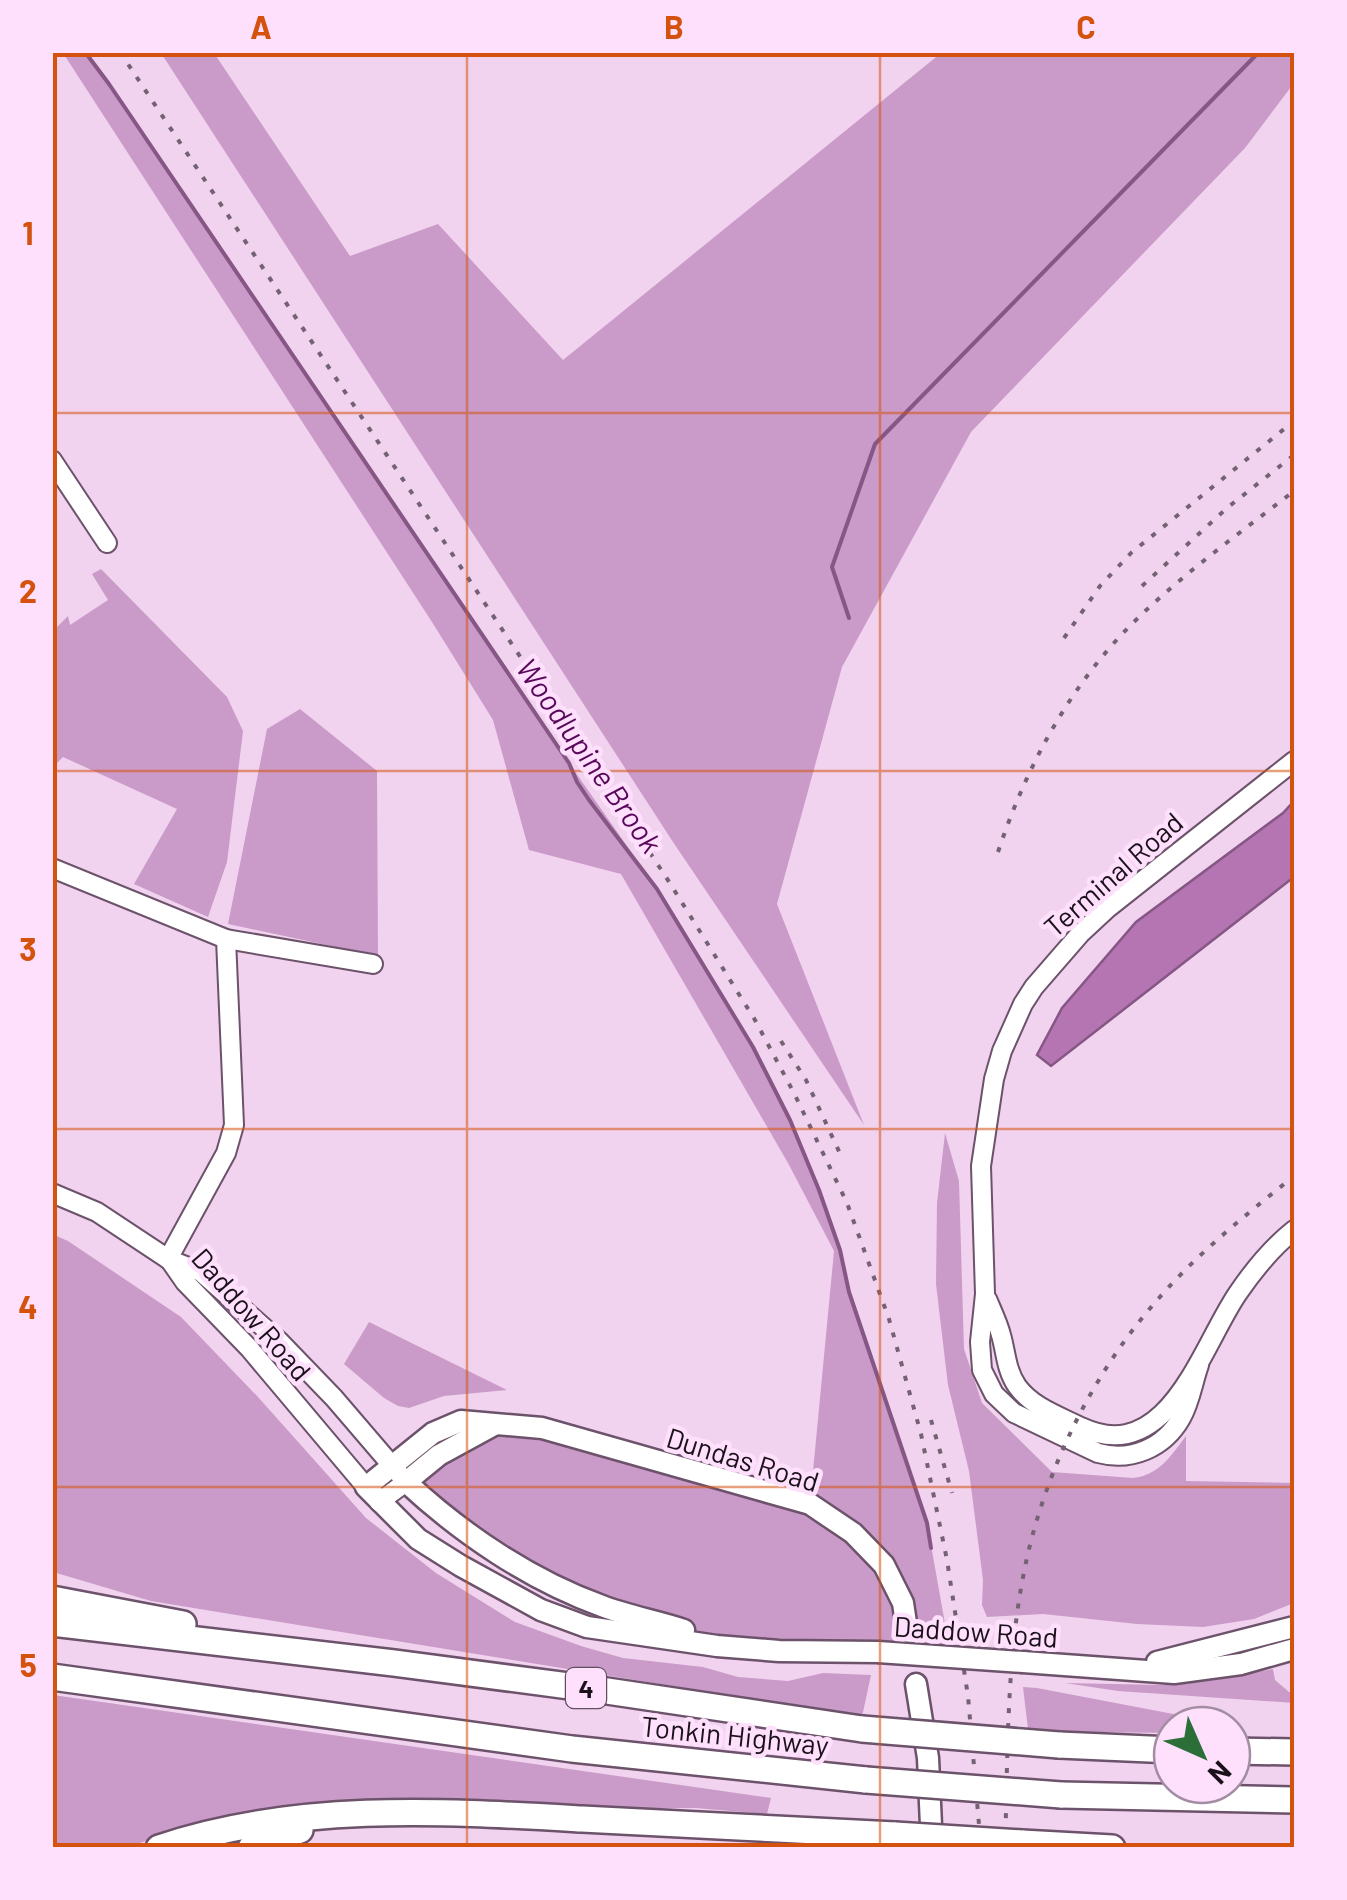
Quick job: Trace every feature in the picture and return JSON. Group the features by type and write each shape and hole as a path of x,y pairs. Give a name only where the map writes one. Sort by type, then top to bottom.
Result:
{"highway":[{"path":"52,1599 394,1663"},
{"name":"Tonkin Highway","path":"52,1623 394,1663 862,1729 1152,1749"},
{"name":"Tonkin Highway","path":"52,1677 572,1749 866,1780 1061,1795 1294,1800"},
{"path":"1252,1751 1294,1752"},
{"path":"159,1848 245,1826 352,1812 448,1811 1112,1848"},
{"path":"251,1848 352,1812"}],"main road":[{"name":"Dundas Road","path":"372,1495 399,1474 494,1425 542,1428 810,1504 853,1532 884,1565 903,1603 908,1636"},
{"name":"Daddow Road","path":"399,1474 474,1538 547,1582 604,1607 664,1624 718,1646"},
{"name":"Daddow Road","path":"372,1495 418,1539 461,1566 541,1610 587,1627 779,1651 878,1652 1174,1673 1242,1664 1294,1649"},
{"name":"Daddow Road","path":"1110,1668 1170,1661 1294,1627"},
{"path":"916,1684 928,1758 932,1848"}],"street":[{"path":"52,460 106,543"},
{"name":"Terminal Road","path":"1294,761 1108,908 1048,969 1023,1004 994,1079 980,1166 985,1294 980,1357 986,1382 1014,1413 1098,1453 1130,1456 1148,1449 1166,1437 1182,1418 1199,1365 1239,1291 1294,1230"},
{"path":"52,868 226,939 372,964"},
{"path":"52,1193 97,1212 168,1259 226,1153 234,1125 226,939"},
{"name":"Daddow Road","path":"168,1259 201,1272 279,1341 399,1474"},
{"name":"Daddow Road","path":"168,1259 249,1348 372,1495"},
{"name":"Terminal Road","path":"985,1294 1017,1386 1040,1407 1088,1430 1120,1435 1149,1425 1164,1412 1199,1365"}],"shaded area":[{"path":"63,53 88,53 657,889 753,1047 790,1120 840,1250 849,1292 927,1523 951,1657 717,1646 547,1582 406,1482 494,1425 810,1503 834,1251 788,1163 621,874 529,850 493,720"},
{"path":"161,53 214,53 350,256 438,224 563,360 941,53 1294,53 1294,83 1245,148 971,432 842,667 777,904 864,1125 673,842"},
{"path":"101,569 227,697 243,731 227,862 208,917 134,884 177,809 63,757 53,767 53,631 68,616 70,625 108,600 92,574"},
{"path":"300,709 377,771 378,956 228,924 267,729"},
{"path":"1294,801 1294,877 1051,1066 1037,1055 1062,1008 1136,922"},
{"path":"945,1133 959,1181 964,1349 982,1403 1052,1472 1142,1476 1164,1463 1186,1436 1186,1481 1294,1483 1294,1603 1254,1619 1203,1627 1043,1614 987,1617 982,1605 983,1580 969,1471 948,1385 936,1284 937,1203"},
{"path":"52,1234 181,1317 366,1518 436,1573 515,1622 623,1658 703,1667 738,1677 788,1681 823,1673 871,1675 862,1717 151,1601 53,1572"},
{"path":"369,1322 507,1390 444,1396 409,1408 398,1406 344,1364"},
{"path":"1273,1669 1275,1680 1294,1692 1294,1703 1118,1691 1065,1683 1161,1685"},
{"path":"1023,1687 1152,1710 1152,1733 1093,1732 1091,1739 1059,1740 1058,1731 1028,1729"},
{"path":"53,1695 771,1798 767,1814 695,1808 550,1809 200,1825 126,1847 53,1848"}],"waterway":[{"name":"Woodlupine Brook","path":"85,52 569,763 589,800 657,889 753,1047 790,1120 819,1190 927,1523 931,1548"},
{"path":"849,618 832,567 875,444 1259,52"}],"railway":[{"path":"120,52 666,877 755,1020 847,1203 889,1319 921,1434 947,1560 968,1696 981,1848"},
{"path":"1064,638 1100,586 1131,553 1294,421"},
{"path":"1142,586 1227,508 1294,455"},
{"path":"998,852 1048,736 1102,657 1163,595 1294,491"},
{"path":"781,1041 806,1080 843,1160"},
{"path":"1005,1848 1014,1637 1034,1531 1059,1459 1093,1390 1159,1298 1207,1249 1294,1176"},
{"path":"931,1420 952,1493"}]}
